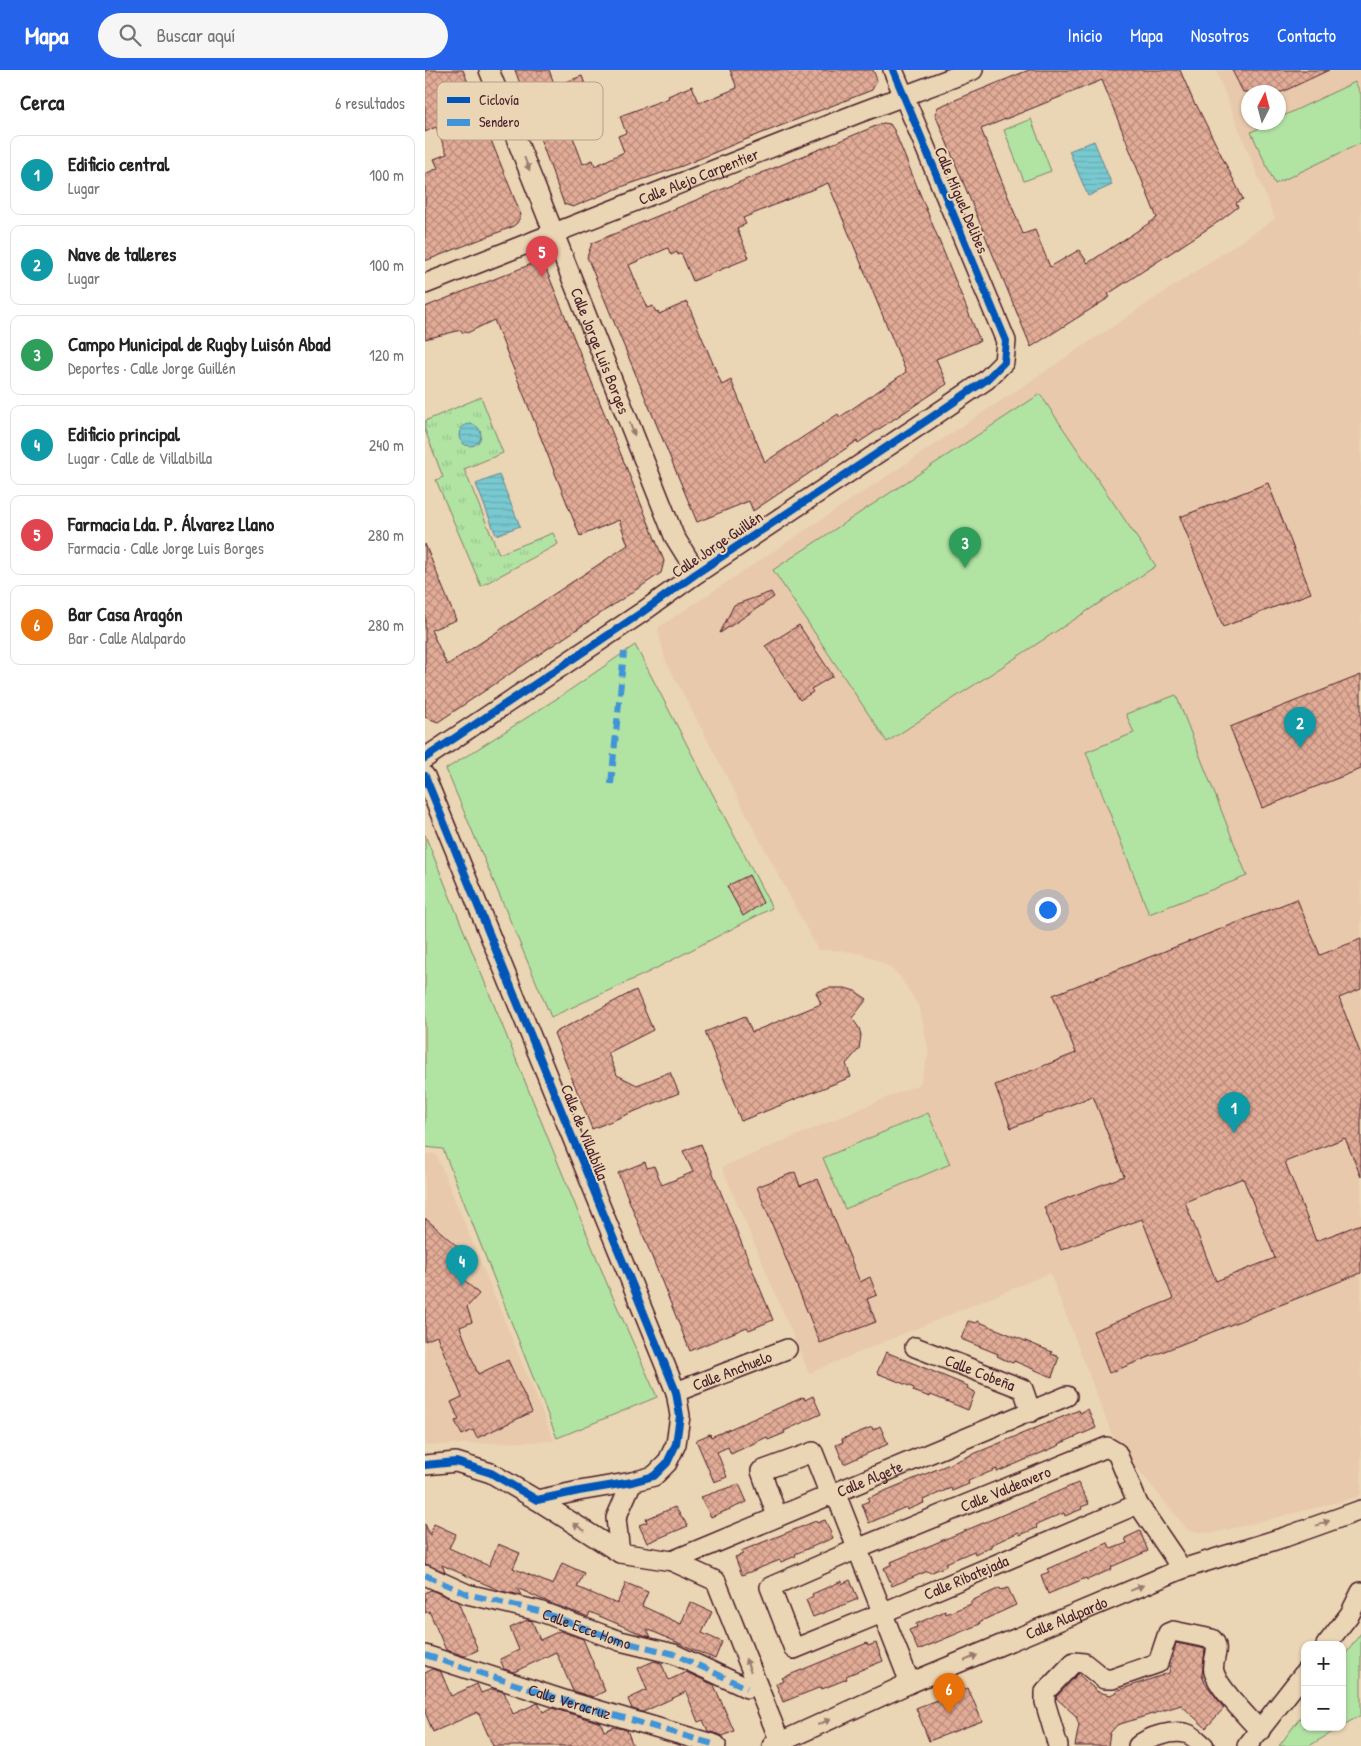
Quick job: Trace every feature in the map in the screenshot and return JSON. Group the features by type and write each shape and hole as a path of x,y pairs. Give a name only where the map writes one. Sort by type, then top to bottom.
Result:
{"street":[{"name":"Calle Jorge Luis Borges","path":"489,70 494,82"},
{"name":"Calle Miguel Delibes","path":"893,70 1006,341"},
{"name":"Calle Alejo Carpentier","path":"425,284 973,70"},
{"name":"Calle Jorge Luis Borges","path":"516,140 553,234 573,277 674,536 697,573"},
{"name":"Calle Jorge Guillén","path":"425,758 986,380 1004,362 1006,341"},
{"name":"Calle de Villalbilla","path":"425,776 676,1392 680,1416 676,1444 667,1463 654,1476 537,1500"},
{"name":"Calle Cobeña","path":"915,1347 1023,1389 1031,1412"},
{"name":"Calle Anchuelo","path":"676,1392 787,1349"},
{"name":"Calle Algete","path":"672,1561 1067,1396"},
{"name":"Calle Valdeavero","path":"794,1649 770,1587 857,1548 1107,1446 1117,1453 1138,1504 1182,1569"},
{"path":"777,1516 761,1471 813,1452 830,1495 839,1502 910,1683"},
{"path":"425,1465 456,1462 491,1473 620,1553 672,1561 716,1581 776,1744"},
{"path":"620,1553 616,1518 632,1482"},
{"name":"Calle Ribatejada","path":"794,1649 882,1614 1138,1504"},
{"name":"Calle Alalpardo","path":"776,1744 910,1683 1182,1569 1285,1537 1361,1510"},
{"name":"Calle Ecce Homo","path":"425,1575 467,1594 539,1611 620,1641 674,1654 747,1688"},
{"path":"1329,1641 1349,1614 1361,1592"},
{"path":"1058,1746 1045,1702 1045,1692 1074,1662 1084,1663 1104,1679 1112,1679 1158,1663 1168,1633 1173,1631 1212,1639 1216,1642 1217,1649 1213,1670 1223,1688 1260,1731"},
{"name":"Calle Veracruz","path":"425,1655 567,1701 716,1745"},
{"path":"1247,1746 1301,1677"},
{"path":"1138,1746 1154,1736 1172,1733 1187,1733 1204,1746"}],"shaded area":[{"path":"1216,70 1361,70 1361,1493 1357,1497 1214,1533 1189,1531 1114,1440 1050,1273 809,1373 722,1167 920,1084 929,1053 920,1008 900,976 884,963 863,954 841,950 818,950 665,659 658,628 1275,219"},
{"path":"425,1154 436,1154 554,1441 425,1445"}],"green space":[{"path":"1355,82 1361,94 1361,143 1275,184 1251,132 1255,130 1286,130 1286,115"},
{"path":"1031,119 1051,171 1024,181 1004,130"},
{"path":"1040,394 1156,566 887,742 773,570"},
{"path":"481,397 503,453 464,469 499,554 553,533 558,544 481,586 436,480 443,477 425,430 425,421"},
{"path":"635,645 772,908 649,972 551,1017 446,769 564,694"},
{"path":"1176,695 1247,876 1149,914 1086,752 1134,733 1126,714"},
{"path":"425,835 608,1286 657,1397 557,1438 443,1149 425,1147"},
{"path":"928,1113 950,1164 845,1209 823,1158"},
{"path":"1361,1633 1361,1715 1346,1724 1346,1686 1346,1654"},
{"path":"1301,1716 1301,1731 1334,1731 1309,1746 1279,1746"}],"water":[{"path":"1094,141 1112,185 1088,196 1069,151"},
{"path":"466,424 474,424 481,431 481,439 474,446 466,446 459,439 459,431"},
{"path":"499,475 520,526 496,535 476,484"}],"building":[{"path":"425,70 463,70 468,82 437,82 437,129 436,127 425,132"},
{"path":"515,70 549,70 554,82 519,82"},
{"path":"730,70 873,70 877,80 872,90 682,166 621,187 573,207 564,204 541,140 574,140 583,164 593,160 595,166 624,152 618,136 626,133 620,116 669,98 668,96 692,86 699,102 737,88"},
{"path":"1029,70 1180,70 1195,105 1243,199 1236,203 1238,207 1221,220 1108,294 1110,297 1031,347 935,114 938,107","holes":["1102,80 1157,218 1088,263 1079,250 1050,267 1035,230 1023,234 981,129"]},
{"path":"1232,70 1329,70 1286,90 1286,85 1241,85 1241,88"},
{"path":"582,76 584,82 566,82"},
{"path":"883,123 890,124 980,341 936,359 947,384 858,443 857,441 753,511 749,501 697,522 587,257 592,243","holes":["828,183 906,372 840,417 838,414 765,462 731,380 722,385 687,302 659,314 653,306 647,308 629,265 668,248 671,255 677,252 678,255 681,253 693,281 749,258 737,228 746,224 743,218"]},
{"path":"441,140 491,140 521,215 517,223 512,227 425,261 425,174 438,168 434,159 447,154"},
{"path":"534,263 546,269 664,561 661,573 438,722 425,717 425,544 456,620 431,630 447,665 628,545 619,520 580,536 494,320 467,333 466,331 463,333 461,330 425,339 425,307"},
{"path":"1268,483 1311,593 1223,627 1180,517"},
{"path":"771,592 774,597 720,633 734,605"},
{"path":"799,625 833,676 811,689 813,692 800,700 765,646"},
{"path":"1361,675 1361,769 1262,808 1230,727"},
{"path":"749,875 763,903 743,916 727,886"},
{"path":"1297,899 1320,955 1361,939 1361,989 1339,998 1361,1055 1361,1177 1345,1138 1285,1162 1316,1241 1361,1224 1361,1273 1109,1373 1093,1331 1173,1299 1142,1219 1061,1250 1044,1207 1124,1176 1093,1096 1011,1128 995,1085 1076,1053 1053,995","holes":["1243,1178 1275,1258 1216,1281 1185,1202"]},
{"path":"829,988 845,988 855,991 867,999 852,1018 859,1028 861,1035 859,1049 846,1064 851,1077 741,1121 705,1032 745,1016 752,1032 821,1004 816,992"},
{"path":"636,990 653,1030 608,1053 617,1075 637,1085 670,1072 679,1093 592,1129 554,1033"},
{"path":"701,1144 773,1320 749,1330 747,1327 690,1351 618,1173 645,1162 647,1168 654,1166 662,1185 693,1172 683,1151"},
{"path":"795,1172 800,1186 818,1179 860,1282 870,1277 877,1295 867,1299 876,1322 820,1343 757,1187"},
{"path":"425,1218 459,1248 452,1256 469,1271 462,1278 479,1294 467,1307 472,1322 460,1327 478,1374 508,1360 532,1412 477,1438 473,1430 462,1435 455,1421 459,1420 451,1402 462,1397 437,1336 425,1341"},
{"path":"968,1321 976,1323 977,1321 1052,1352 1051,1354 1059,1357 1052,1377 1014,1361 1013,1363 1005,1360 997,1356 998,1354 961,1339"},
{"path":"886,1352 968,1386 967,1388 975,1392 968,1410 931,1395 930,1397 913,1391 914,1388 877,1373"},
{"path":"813,1396 821,1414 784,1431 785,1433 768,1440 767,1437 731,1454 728,1447 717,1452 727,1477 714,1482 696,1440 710,1434 711,1437 804,1397 805,1400"},
{"path":"1088,1409 1096,1428 997,1472 997,1469 968,1481 969,1484 952,1491 951,1488 923,1500 924,1503 907,1510 906,1507 869,1523 862,1504 869,1501 868,1498 1079,1410 1080,1413"},
{"path":"880,1426 888,1444 844,1464 836,1445 843,1442 842,1439 872,1427 873,1430"},
{"path":"1078,1483 1089,1504 1081,1507 1082,1509 1065,1516 1064,1513 1036,1525 1037,1528 1020,1535 1019,1532 975,1554 974,1551 946,1563 946,1566 930,1573 928,1571 892,1586 884,1568 892,1564 891,1562"},
{"path":"739,1484 747,1502 711,1517 701,1497"},
{"path":"675,1507 688,1526 647,1543 639,1525 647,1522 646,1519"},
{"path":"825,1520 833,1538 795,1554 796,1556 781,1562 780,1560 742,1575 735,1557 743,1554 741,1551 816,1521 817,1523"},
{"path":"425,1524 430,1535 434,1524 456,1534 449,1548 489,1566 498,1544 520,1553 513,1568 553,1585 562,1563 584,1573 577,1587 617,1604 626,1583 648,1592 642,1606 681,1624 690,1602 712,1612 702,1633 722,1642 715,1659 647,1629 651,1637 590,1612 588,1617 517,1588 521,1595 501,1591 442,1565 445,1572 425,1564"},
{"path":"1140,1531 1148,1551 1087,1580 1086,1578 1048,1594 1041,1575 1049,1572 1047,1569 1108,1543 1111,1549 1127,1543 1125,1538"},
{"path":"850,1580 858,1599 813,1617 806,1600 813,1596 812,1594 842,1581 842,1584"},
{"path":"1000,1588 1001,1590 1008,1588 1016,1605 979,1622 980,1624 918,1650 909,1630 917,1627 916,1624 945,1611 946,1614 971,1604 971,1601"},
{"path":"431,1590 458,1602 478,1650 465,1656 446,1650 429,1611 425,1613 425,1593"},
{"path":"527,1620 532,1621 540,1640 560,1631 583,1639 605,1691 593,1697 573,1691 556,1652 514,1672 504,1669 500,1659 519,1650 510,1628"},
{"path":"867,1643 868,1646 876,1643 883,1661 846,1676 847,1679 783,1702 776,1684 784,1681 782,1678"},
{"path":"1176,1643 1205,1649 1202,1675 1205,1683 1224,1708 1206,1728 1181,1705 1117,1725 1110,1733 1108,1746 1075,1746 1079,1725 1076,1716 1056,1697 1078,1674 1098,1692 1110,1695 1116,1691 1169,1673"},
{"path":"654,1661 661,1663 669,1680 686,1672 714,1685 734,1731 723,1736 708,1731 703,1720 698,1722 686,1692 643,1712 632,1709 628,1699 647,1690 638,1668"},
{"path":"433,1669 441,1672 451,1696 477,1684 481,1693 492,1689 504,1692 513,1714 538,1703 543,1712 552,1708 601,1723 604,1731 614,1727 627,1730 633,1746 493,1746 478,1712 433,1732 425,1712 425,1673"},
{"path":"968,1688 982,1721 929,1741 916,1708"}],"marked path":[{"path":"611,784 624,652"},
{"path":"425,1575 467,1594 539,1611 620,1641 674,1654 747,1688"},
{"path":"425,1655 567,1701 716,1745"}],"cycle path":[{"path":"425,758 641,613 697,573 929,419 986,380 1004,362 1006,341 893,70"},
{"path":"425,776 676,1392 680,1416 676,1444 667,1463 654,1476 632,1482 537,1500 491,1473 456,1462 425,1465"}],"place":[{"name":"Farmacia Lda. P. Álvarez Llano","path":"542,277"},
{"name":"Campo Municipal de Rugby Luisón Abad","path":"965,568"},
{"name":"Nave de talleres","path":"1300,748"},
{"name":"Edificio central","path":"1234,1133"},
{"name":"Edificio principal","path":"462,1286"},
{"name":"Bar Casa Aragón","path":"949,1714"}]}
